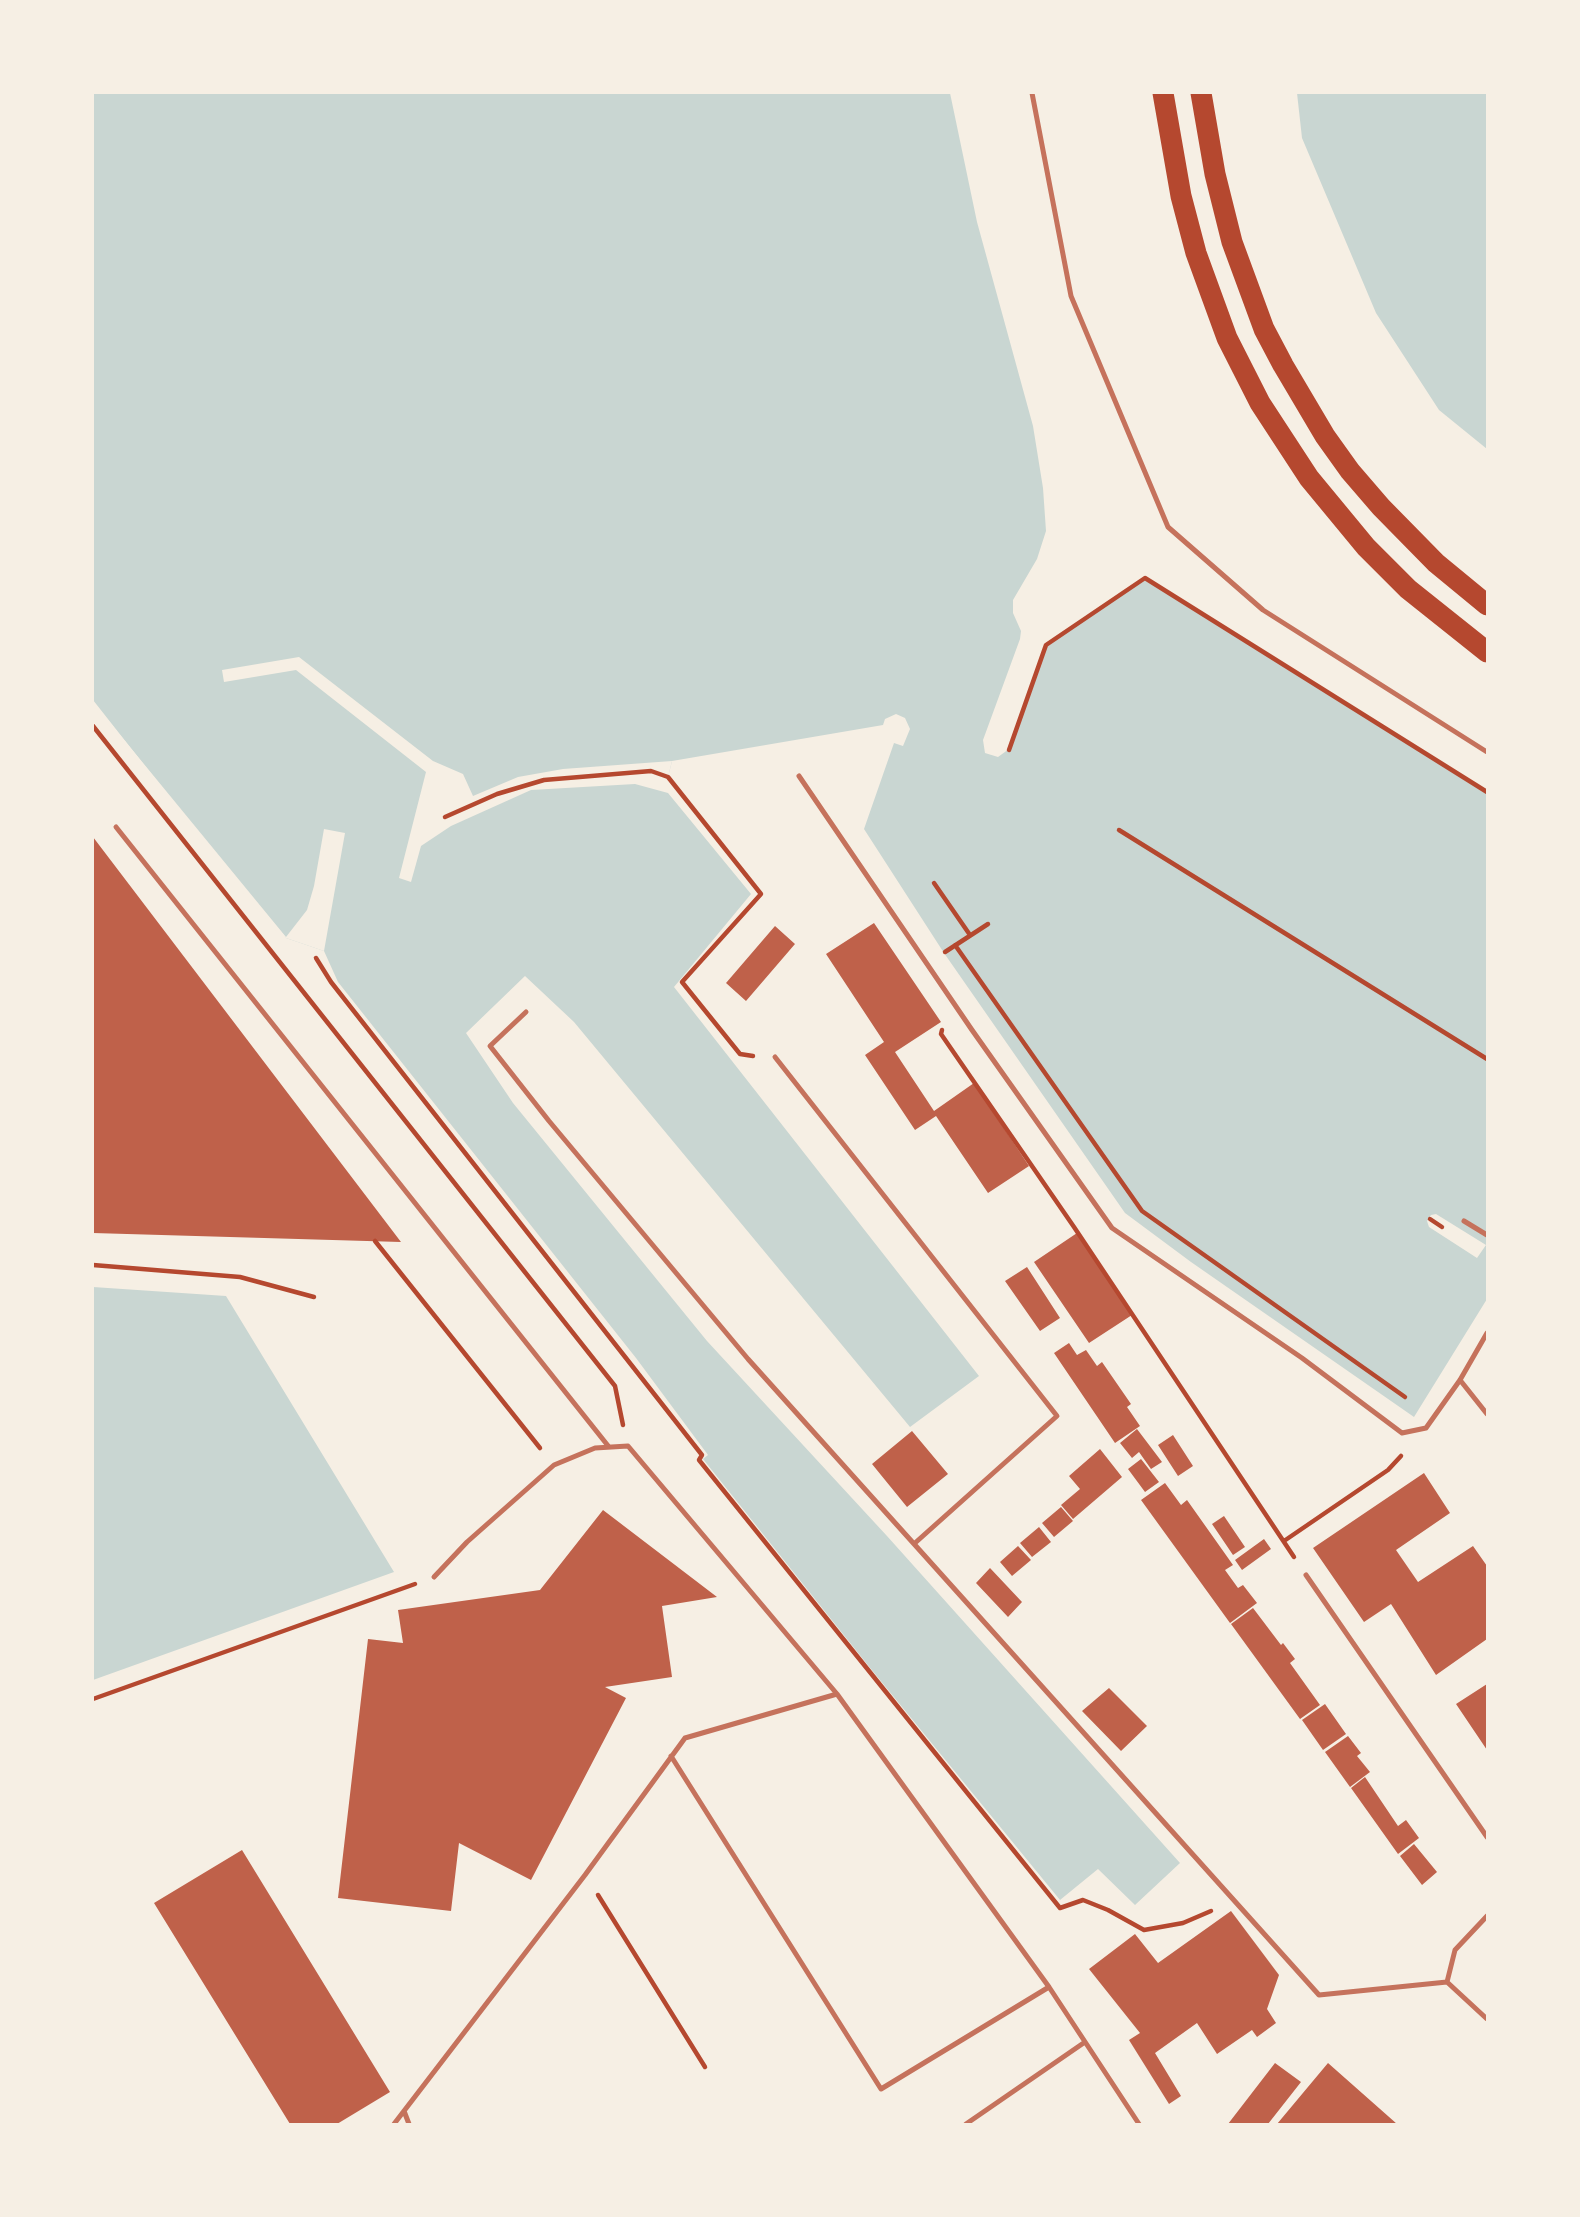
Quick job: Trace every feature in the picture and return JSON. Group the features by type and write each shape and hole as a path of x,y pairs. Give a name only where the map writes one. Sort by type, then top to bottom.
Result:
{"highway":[{"path":"1163,93 1179,187 1196,253 1227,338 1260,403 1308,478 1366,547 1408,589 1487,652"},
{"path":"1201,93 1215,174 1232,242 1264,329 1283,365 1325,436 1358,480 1436,564 1487,605"}],"lane":[{"path":"1032,93 1071,296 1168,527 1263,610 1487,752"},
{"path":"799,776 972,1030 1112,1228 1302,1358 1402,1433 1426,1428 1460,1380 1487,1333"},
{"path":"116,827 609,1447"},
{"path":"526,1012 490,1046 549,1121 748,1359 1319,1995 1447,1982 1487,2019"},
{"path":"775,1057 1057,1416 915,1543"},
{"path":"1464,1221 1487,1235"},
{"path":"1460,1380 1487,1415"},
{"path":"434,1577 467,1542 554,1465 596,1448 628,1446 837,1694 1048,1987 1139,2124"},
{"path":"1306,1575 1487,1838"},
{"path":"394,2124 585,1875 685,1738 837,1694"},
{"path":"671,1756 881,2089 1048,1987"},
{"path":"1447,1982 1455,1950 1487,1916"},
{"path":"966,2124 1086,2042"},
{"path":"404,2110 409,2124"}],"path":[{"path":"1009,750 1046,645 1145,578 1487,792"},
{"path":"93,726 615,1386 628,1446"},
{"path":"444,817 497,793 544,780 651,772 668,777 761,894 682,982 740,1054 775,1057"},
{"path":"1119,831 1487,1059"},
{"path":"934,883 970,935"},
{"path":"944,953 988,923"},
{"path":"955,946 1142,1211 1405,1396"},
{"path":"316,958 331,982 702,1455 699,1460 1060,1908 1083,1900 1144,1930 1183,1923 1235,1902"},
{"path":"943,1022 941,1034 1306,1575"},
{"path":"375,1241 554,1465"},
{"path":"93,1265 240,1277 314,1297"},
{"path":"1284,1541 1388,1470 1426,1428"},
{"path":"93,1699 434,1577"},
{"path":"585,1875 705,2067"}],"shaded area":[{"path":"93,93 950,93 977,222 1033,426 1043,488 1046,531 1037,559 1013,600 1013,613 1021,631 1020,639 983,740 985,753 998,757 1009,749 1046,645 1145,578 1487,792 1487,1299 1414,1417 1125,1213 944,953 864,829 894,743 903,746 910,729 905,718 896,714 885,719 883,725 672,761 668,793 751,894 674,987 979,1376 910,1427 574,1022 525,976 466,1033 513,1103 707,1341 887,1536 1180,1863 1135,1905 1098,1869 1060,1900 703,1459 708,1455 636,1358 338,982 324,951 286,938 211,850 93,700"},
{"path":"1297,93 1487,93 1487,449 1439,410 1376,313 1302,138"},
{"path":"93,1287 226,1296 394,1572 93,1680"}],"pier":[{"path":"299,657 433,761 463,774 473,796 518,777 563,769 672,761 668,793 635,784 531,790 451,826 421,846 411,882 399,878 426,772 296,670 224,682 222,670"},
{"path":"93,702 286,937 307,910 324,829 345,833 324,951 286,938 278,933 208,852 93,706"},
{"path":"1436,1214 1486,1245 1477,1258 1429,1227 1427,1221 1431,1215"}],"building":[{"path":"93,837 401,1242 93,1233"},
{"path":"874,923 941,1022 895,1052 934,1111 974,1083 1029,1166 988,1193 936,1116 915,1130 865,1055 884,1042 826,954"},
{"path":"775,926 795,944 746,1001 726,983"},
{"path":"1077,1233 1132,1315 1089,1343 1034,1262"},
{"path":"1027,1267 1060,1318 1040,1331 1005,1281"},
{"path":"1069,1343 1077,1355 1086,1350 1097,1366 1102,1362 1131,1404 1127,1407 1140,1426 1115,1443 1054,1353"},
{"path":"1137,1429 1162,1462 1151,1469 1139,1452 1132,1458 1120,1443"},
{"path":"912,1431 948,1474 907,1507 872,1464"},
{"path":"1173,1435 1193,1466 1178,1476 1158,1445"},
{"path":"1100,1449 1122,1477 1073,1519 1061,1505 1080,1489 1069,1476"},
{"path":"1141,1459 1159,1482 1145,1492 1128,1469"},
{"path":"1424,1473 1450,1513 1396,1550 1418,1582 1473,1546 1487,1566 1487,1639 1436,1675 1391,1604 1364,1622 1313,1548"},
{"path":"1165,1483 1181,1505 1187,1500 1233,1565 1225,1570 1238,1588 1243,1585 1257,1603 1230,1623 1141,1500"},
{"path":"1061,1507 1073,1521 1054,1537 1042,1523"},
{"path":"603,1510 717,1597 662,1606 672,1677 605,1687 626,1698 531,1880 459,1843 451,1911 338,1898 368,1639 403,1643 398,1610 540,1590"},
{"path":"1224,1516 1245,1547 1233,1555 1212,1524"},
{"path":"1039,1527 1051,1542 1032,1557 1020,1543"},
{"path":"1264,1539 1271,1549 1242,1570 1235,1560"},
{"path":"1018,1546 1031,1560 1012,1576 1000,1562"},
{"path":"990,1568 1022,1602 1008,1617 976,1583"},
{"path":"1253,1608 1295,1659 1290,1663 1320,1705 1300,1719 1231,1624"},
{"path":"1487,1684 1487,1750 1456,1704"},
{"path":"1109,1688 1147,1726 1121,1751 1082,1711"},
{"path":"1325,1704 1346,1734 1323,1750 1302,1720"},
{"path":"1348,1736 1361,1753 1357,1756 1370,1772 1350,1787 1325,1752"},
{"path":"1365,1777 1398,1826 1406,1820 1419,1838 1398,1854 1351,1788"},
{"path":"1414,1844 1437,1872 1422,1885 1400,1856"},
{"path":"242,1850 390,2092 337,2124 290,2124 154,1903"},
{"path":"1231,1911 1279,1975 1267,2009 1276,2023 1257,2037 1252,2030 1217,2054 1197,2023 1155,2053 1181,2096 1169,2104 1129,2040 1140,2033 1089,1969 1135,1934 1158,1963"},
{"path":"1275,2063 1301,2082 1268,2124 1228,2124"},
{"path":"1328,2063 1397,2124 1277,2124"}]}
